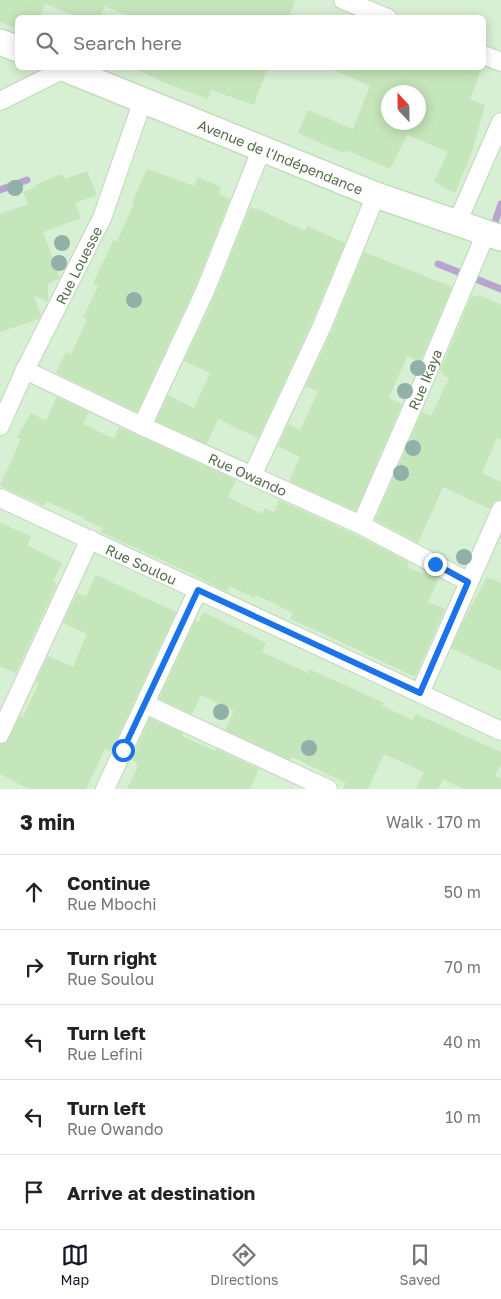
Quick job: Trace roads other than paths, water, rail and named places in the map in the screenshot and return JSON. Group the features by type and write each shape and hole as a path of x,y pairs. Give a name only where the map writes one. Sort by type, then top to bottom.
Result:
{"street":[{"path":"343,0 380,15"},
{"path":"0,42 15,48"},
{"path":"486,56 501,62"},
{"path":"0,102 60,70"},
{"name":"Avenue de l'Indépendance","path":"69,70 376,195 494,235"},
{"name":"Rue Louesse","path":"0,426 102,218 143,100"},
{"path":"457,222 501,122"},
{"path":"142,426 205,291 262,148"},
{"path":"252,476 322,326 376,195"},
{"name":"Rue Ikaya","path":"361,525 420,390 494,235"},
{"name":"Rue Owando","path":"26,370 142,426 361,525 468,582"},
{"name":"Rue Soulou","path":"0,498 501,731"},
{"path":"420,693 468,582 495,540 501,510"},
{"path":"0,734 90,539"},
{"path":"105,789 198,590"},
{"path":"145,704 328,789"}],"waterway":[{"path":"0,190 27,180"},
{"path":"499,229 495,222 501,204"},
{"path":"438,264 501,289"}]}
